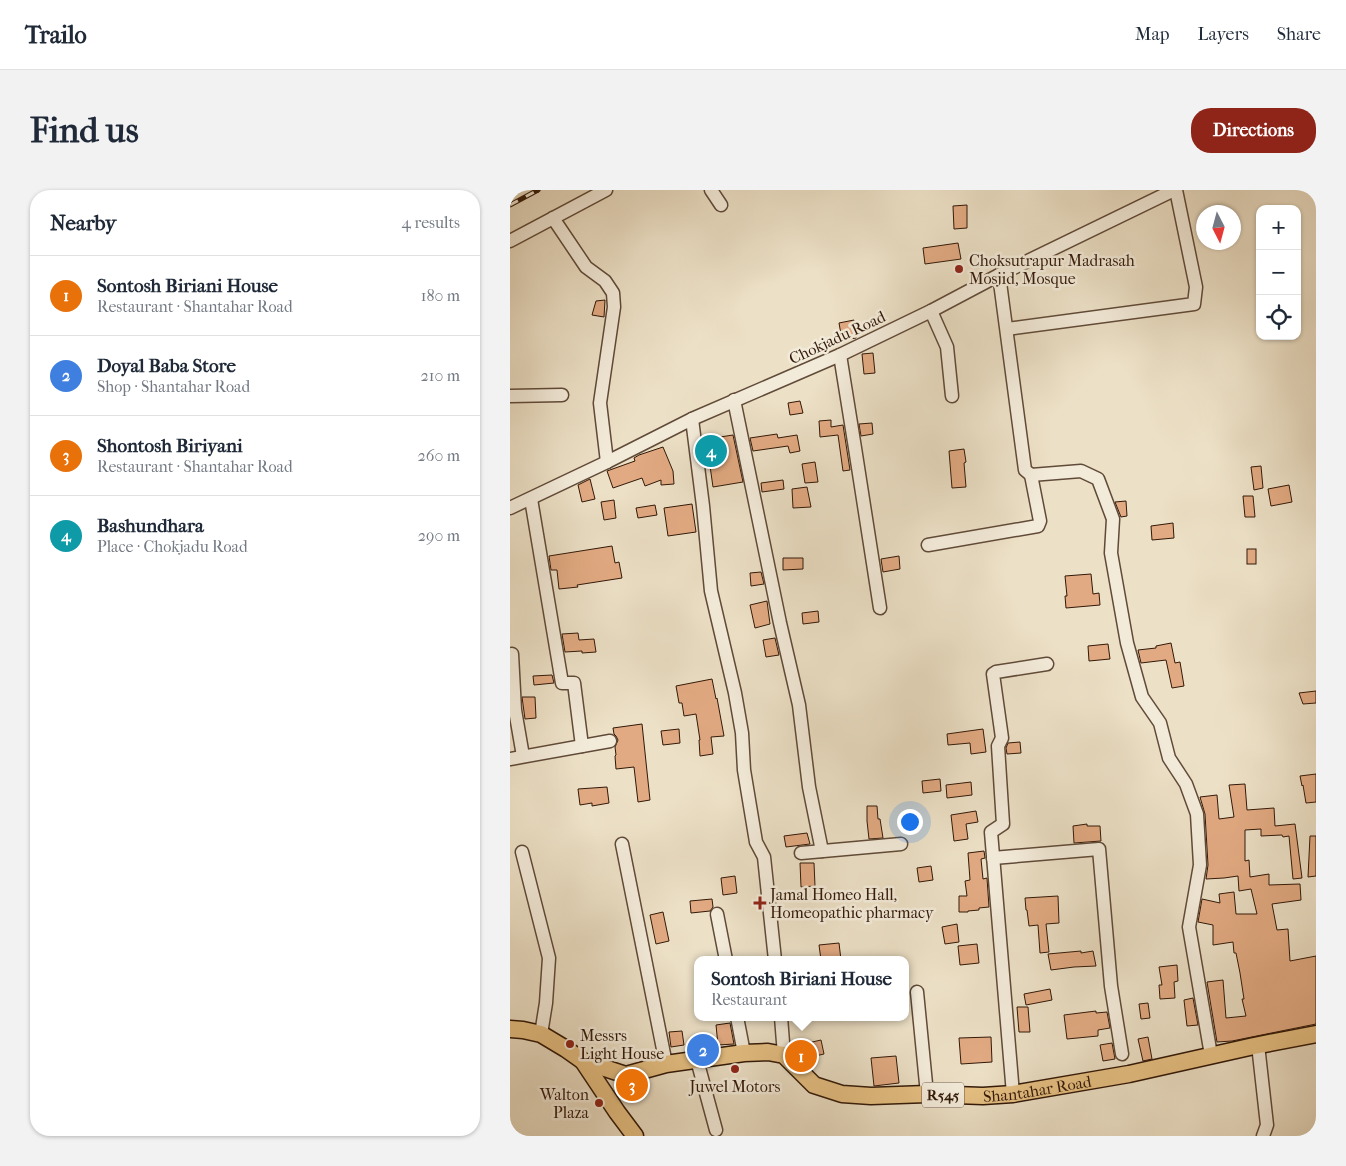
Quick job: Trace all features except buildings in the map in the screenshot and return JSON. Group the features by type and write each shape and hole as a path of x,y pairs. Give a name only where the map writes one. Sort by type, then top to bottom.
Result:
{"main road":[{"path":"510,1029 541,1034 583,1061 626,1075"},
{"name":"Shantahar Road","path":"784,1055 814,1085 842,1094 871,1096 927,1094 983,1096 1014,1094 1129,1074 1316,1034"},
{"path":"607,1096 606,1088 612,1080 666,1064 768,1052 784,1055"},
{"path":"583,1061 635,1136"}],"street":[{"path":"510,241 606,190"},
{"path":"711,190 721,205"},
{"path":"1006,329 1194,304 1196,287 1175,190"},
{"name":"Chokjadu Road","path":"510,508 692,419 840,355 931,311 999,275 1175,190"},
{"path":"553,218 586,266 605,281 613,293 614,308 600,403 607,462"},
{"path":"928,545 1038,526 1040,521 1031,475 1025,470 1023,461 999,275"},
{"path":"931,311 946,347 952,396"},
{"path":"840,355 880,608"},
{"path":"510,396 562,395"},
{"path":"734,400 799,705 809,787 822,850"},
{"path":"692,419 712,591 735,693 742,734 744,770 756,842 764,857 775,956"},
{"path":"1031,475 1082,471 1098,479 1113,519 1111,553 1127,643 1142,696 1160,723 1169,758 1186,784 1197,814 1200,865 1189,927 1211,1056"},
{"path":"531,499 562,683 574,683 582,746"},
{"path":"512,654 515,710 523,756"},
{"path":"1014,1094 991,832 1003,824 998,746 1002,738 994,674 996,672 1047,664"},
{"path":"510,759 610,741"},
{"path":"622,844 666,1064"},
{"path":"801,853 901,844"},
{"path":"993,858 1100,849 1111,986 1122,1054"},
{"path":"522,852 549,958 546,1003 541,1034"},
{"path":"717,914 725,956"},
{"path":"917,992 927,1094"},
{"path":"738,1021 744,1054"},
{"path":"781,1021 784,1055"},
{"path":"1258,1045 1267,1125 1263,1136"},
{"path":"697,1060 716,1130"}],"railway":[{"path":"510,205 538,190"}],"place":[{"name":"Choksutrapur Madrasah Mosjid, Mosque","path":"959,269"},
{"name":"Bashundhara","path":"711,451"},
{"name":"Jamal Homeo Hall, Homeopathic pharmacy","path":"760,903"},
{"name":"Messrs Light House","path":"570,1044"},
{"name":"Doyal Baba Store","path":"703,1050"},
{"name":"Sontosh Biriani House","path":"801,1056"},
{"name":"Juwel Motors","path":"735,1069"},
{"name":"Shontosh Biriyani","path":"632,1085"},
{"name":"Walton Plaza","path":"599,1103"}]}
